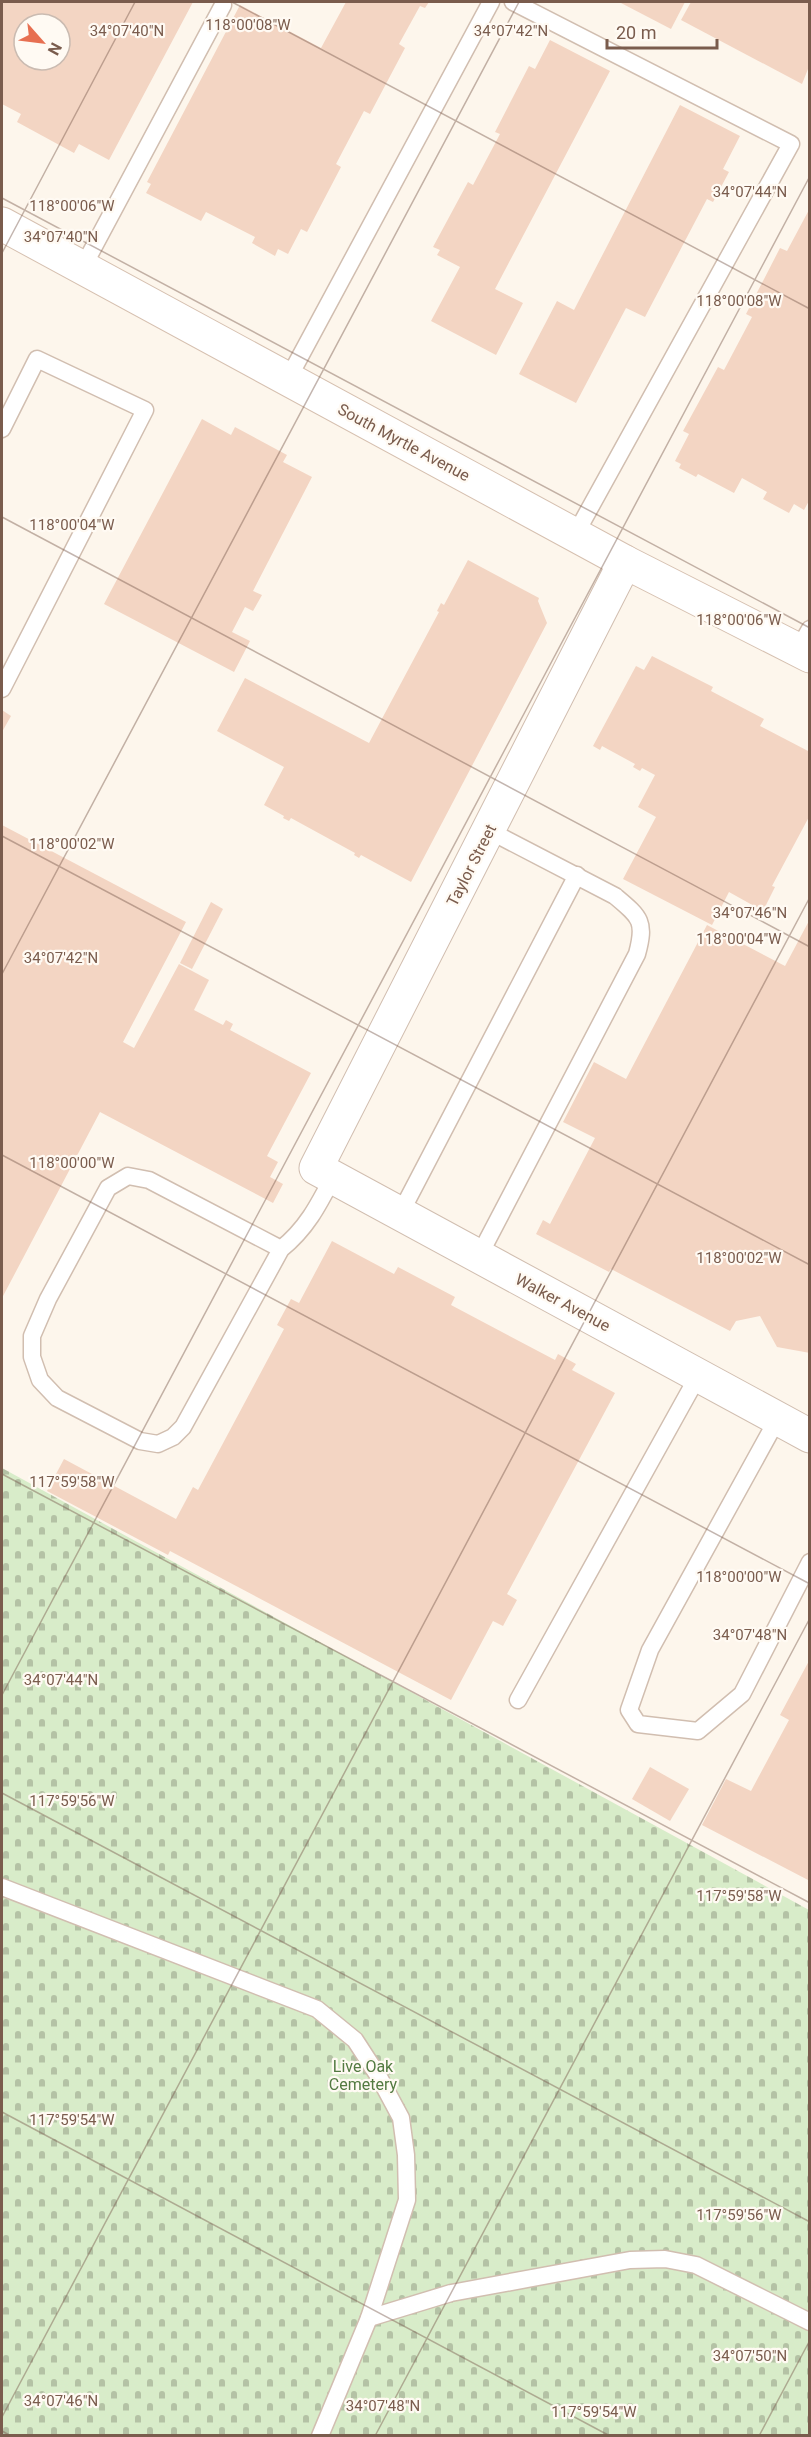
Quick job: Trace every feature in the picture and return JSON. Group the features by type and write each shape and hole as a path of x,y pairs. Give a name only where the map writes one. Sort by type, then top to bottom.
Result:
{"street":[{"name":"South Myrtle Avenue","path":"2,224 626,562 806,645"},
{"name":"Taylor Street","path":"324,1173 488,830 626,562"},
{"name":"Walker Avenue","path":"324,1173 810,1436"}],"lane":[{"path":"288,379 491,2"},
{"path":"513,2 791,144 575,535"},
{"path":"83,267 223,4"},
{"path":"2,429 38,359 145,410 2,689"},
{"path":"479,1256 637,954 643,933 640,921 631,909 615,896 488,830"},
{"path":"400,1214 577,875"},
{"path":"281,1249 149,1180 128,1176 108,1188 48,1299 32,1336 32,1357 40,1380 57,1398 140,1441 158,1444 173,1437 183,1426 281,1249 296,1237 312,1217 324,1173"},
{"path":"518,1700 698,1376"},
{"path":"778,1418 650,1650 629,1710 638,1724 698,1731 742,1695 810,1562"},
{"path":"2,1887 317,2009 355,2040 379,2077 401,2118 406,2155 406,2200 369,2318 320,2436"},
{"path":"369,2318 451,2293 630,2260 665,2259 696,2265 810,2322"}],"green space":[{"name":"Live Oak Cemetery","path":"2,1468 809,1910 809,2435 2,2435"}],"building":[{"path":"2,2 193,2 109,160 79,144 74,153 17,122 21,114 2,104"},
{"path":"346,2 429,2 425,8 420,6 399,44 405,48 370,114 364,111 336,164 341,167 307,232 301,229 288,254 278,249 275,256 252,243 255,237 206,212 201,221 146,193 151,184 147,182 240,5 321,48"},
{"path":"622,2 685,2 671,29"},
{"path":"691,2 810,2 810,64 802,84 681,20"},
{"path":"550,40 610,71 495,289 523,303 496,355 431,321 460,267 437,255 440,250 433,247 468,182 473,185 500,134 495,132 529,66 535,69"},
{"path":"680,105 740,136 723,169 729,172 713,202 707,199 645,317 626,308 576,403 519,374 557,301 574,310"},
{"path":"810,208 810,499 804,510 794,504 789,513 763,499 767,492 742,478 734,493 698,474 696,477 679,468 681,464 675,461 689,434 683,431 718,367 724,370 752,317 746,314 780,248 787,251"},
{"path":"202,419 231,435 235,427 287,455 283,462 312,477 253,591 262,595 253,611 245,607 232,632 250,641 234,672 104,604"},
{"path":"468,560 539,598 538,601 547,623 411,882 361,855 359,858 354,855 355,853 291,818 289,821 283,818 284,816 264,805 284,767 217,731 245,678 369,743 439,612 437,611 441,603 444,605"},
{"path":"652,656 713,687 711,691 764,719 760,726 810,752 810,815 772,886 775,887 763,911 729,892 712,925 623,879 656,817 638,807 655,775 642,768 640,771 633,767 635,764 602,746 600,750 593,746 636,666 644,670"},
{"path":"2,710 11,716 2,732"},
{"path":"2,825 186,922 123,1042 134,1048 179,964 209,980 194,1010 223,1025 226,1020 233,1024 230,1030 311,1073 267,1156 278,1162 270,1177 283,1184 273,1203 100,1112 2,1298"},
{"path":"211,902 223,909 192,969 180,963"},
{"path":"810,919 810,1353 777,1347 760,1316 736,1321 730,1331 611,1269 609,1272 536,1234 543,1220 550,1224 595,1138 563,1122 594,1062 626,1079 707,925 785,966"},
{"path":"332,1241 394,1274 398,1267 455,1297 451,1305 555,1360 558,1354 576,1364 572,1370 615,1393 507,1594 517,1600 503,1626 493,1621 451,1700 170,1551 168,1555 47,1491 64,1459 176,1519 193,1487 198,1490 284,1329 277,1325 291,1299 299,1303"},
{"path":"810,1659 810,1881 702,1825 726,1779 751,1791 789,1720 780,1715"},
{"path":"650,1767 689,1789 670,1821 632,1799"}]}
